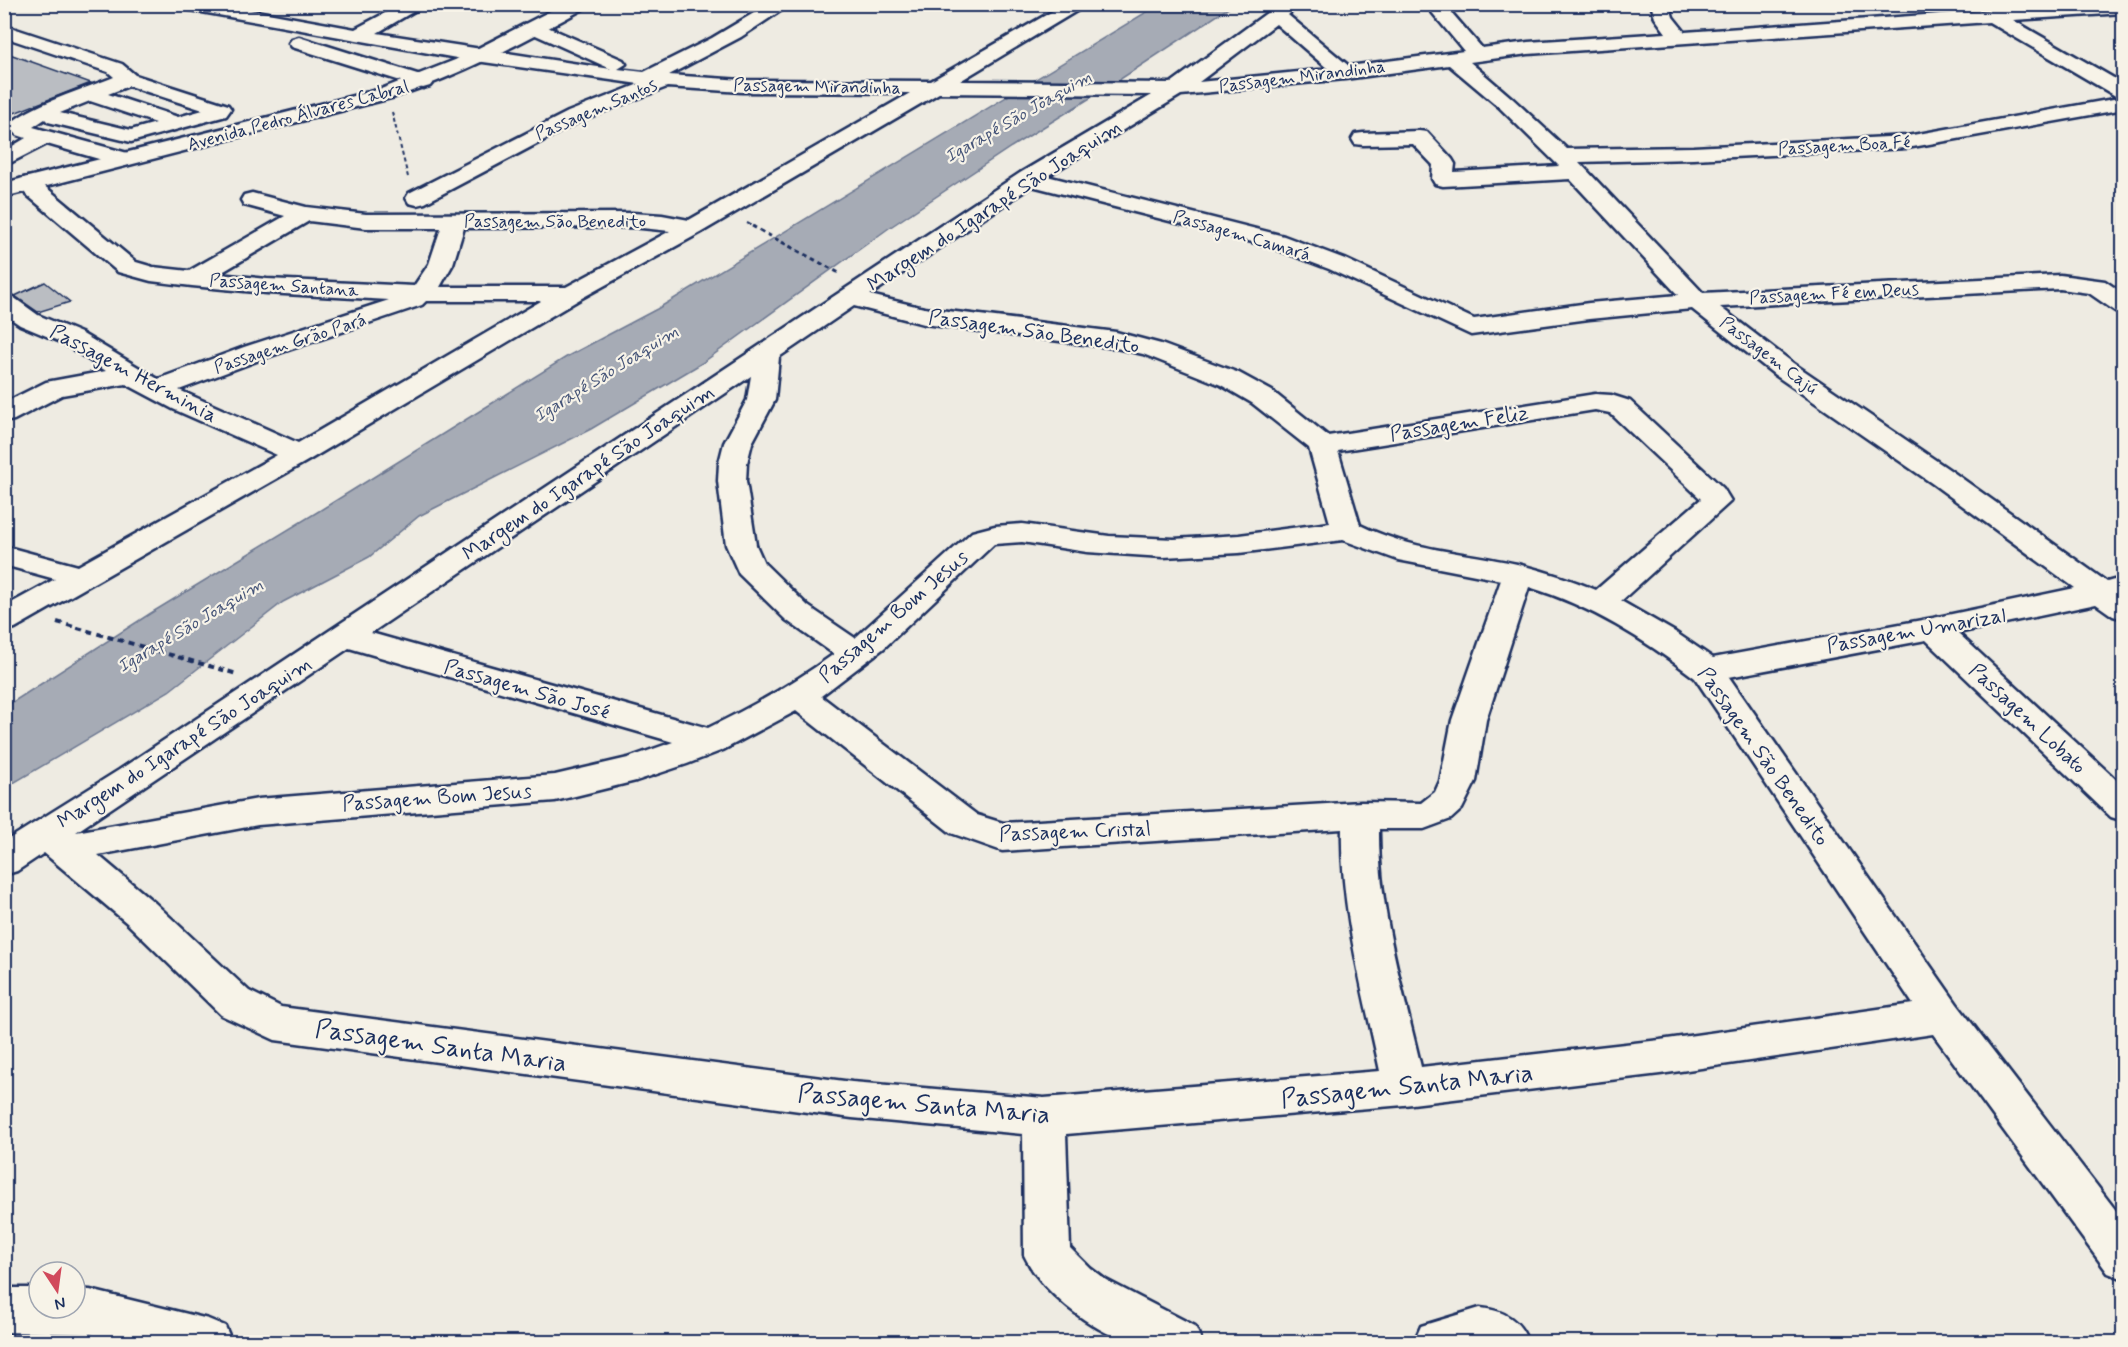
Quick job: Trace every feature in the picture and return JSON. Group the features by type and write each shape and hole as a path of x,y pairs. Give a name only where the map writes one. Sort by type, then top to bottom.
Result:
{"street":[{"path":"177,4 423,82"},
{"path":"185,4 480,58"},
{"path":"359,35 417,4"},
{"name":"Avenida Pedro Álvares Cabral","path":"4,190 388,93 423,82 480,58 579,4"},
{"name":"Passagem Santos","path":"417,198 575,116 659,78 700,52 754,23 782,4"},
{"path":"4,621 1079,4"},
{"name":"Passagem Cajú","path":"1434,4 1464,55 1506,103 1568,164 1697,301 1784,369 2116,596"},
{"path":"1660,4 1664,18 1680,37"},
{"path":"2014,4 2033,14"},
{"name":"Passagem Mirandinha","path":"480,58 742,86 1168,89 1258,84 1464,55 1680,37 2124,7"},
{"path":"1283,9 1344,73"},
{"name":"Margem do Igarapé São Joaquim","path":"4,861 54,841 131,779 1028,178 1168,89 1283,9"},
{"path":"1994,17 2124,93"},
{"path":"536,28 589,53 659,78"},
{"path":"4,31 115,68 128,79 220,109 219,112 131,136 39,114"},
{"path":"4,45 25,37"},
{"path":"378,67 415,46"},
{"path":"123,159 24,131 20,126 39,114 128,79"},
{"path":"88,94 178,124"},
{"name":"Passagem Boa Fé","path":"1363,139 1419,137 1444,164 1443,179 1568,164 1693,153 1907,142 2124,104"},
{"path":"4,160 44,137"},
{"name":"Passagem Camará","path":"1028,178 1275,241 1337,264 1462,325 1480,327"},
{"name":"Passagem Santana","path":"28,184 127,267 151,274 267,286 422,294 571,294"},
{"name":"Passagem São Benedito","path":"252,200 305,214 366,221 632,220 662,222 692,228"},
{"path":"192,279 305,214"},
{"name":"Passagem São Benedito","path":"422,294 441,268 454,220"},
{"name":"Passagem Fé em Deus","path":"1480,327 1589,311 1697,301 1946,286 2082,283 2103,290 2124,306"},
{"name":"Passagem Grão Pará","path":"157,389 253,353 395,308 422,294"},
{"name":"Passagem São Benedito","path":"852,298 924,316 1054,331 1152,349 1230,379 1262,397 1322,445"},
{"name":"Passagem Herminia","path":"4,302 29,320 72,338 130,375 157,389 298,454"},
{"path":"767,352 761,400 738,443 733,464 732,481 741,545 750,567 797,613 856,654"},
{"path":"4,414 55,388 101,378 130,375"},
{"name":"Passagem Feliz","path":"1322,445 1595,402 1611,403 1620,407 1713,494 1716,501 1599,604"},
{"path":"1322,445 1347,530"},
{"name":"Passagem São Benedito","path":"1347,530 1366,541 1401,553 1518,575 1557,586 1628,617 1678,647 1707,669 1943,1016 2124,1258"},
{"name":"Passagem Bom Jesus","path":"54,841 258,812 555,788 599,780 647,765 711,741 799,696 856,654 983,538 992,535 1015,533 1130,547 1174,549 1266,541 1347,530"},
{"path":"4,555 82,577"},
{"name":"Passagem Cristal","path":"799,696 964,824 1002,837 1361,815 1424,816 1438,810 1449,800 1458,781 1469,720 1518,575"},
{"name":"Passagem Umarizal","path":"1707,669 2116,596"},
{"name":"Passagem Lobato","path":"1933,628 2124,808"},
{"name":"Passagem São José","path":"343,636 711,741"},
{"path":"1361,815 1360,860 1370,924 1404,1087"},
{"name":"Passagem Santa Maria","path":"54,841 141,913 235,1004 275,1023 852,1100 1044,1117 1280,1099 1660,1057 1943,1016"},
{"path":"1044,1117 1047,1255 1060,1273 1104,1303 1179,1342"},
{"path":"4,1310 90,1312 208,1342"},
{"path":"1438,1342 1480,1331 1492,1332 1504,1342"}],"path":[{"path":"388,93 405,172 417,198"},
{"path":"764,232 833,269"},
{"path":"92,633 228,671"}],"water":[{"name":"Igarapé São Joaquim","path":"1158,5 1233,5 889,228 702,363 591,429 419,516 369,557 283,602 169,691 5,788 5,707 151,613 568,356 657,309"}],"building":[{"path":"4,52 91,83 4,117"},
{"path":"45,282 70,302 38,312 15,296"}]}
